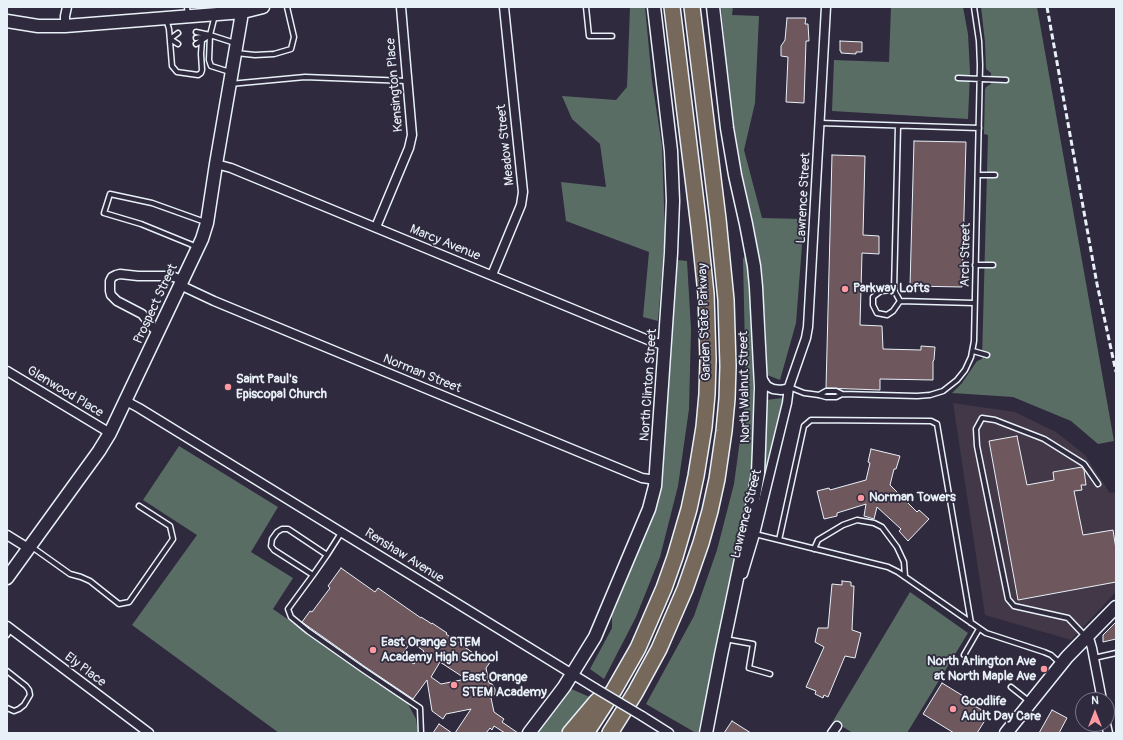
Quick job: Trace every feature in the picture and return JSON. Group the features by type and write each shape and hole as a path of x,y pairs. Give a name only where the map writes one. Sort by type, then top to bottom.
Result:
{"highway":[{"name":"Garden State Parkway","path":"586,733 605,705 630,662 645,632 670,572 689,509 696,476 705,416 708,360 707,311 701,238 672,7"},
{"name":"Garden State Parkway","path":"610,733 649,669 664,640 679,604 701,543 710,511 720,463 724,431 727,398 728,333 723,262 692,7"},
{"path":"570,733 630,662"}],"main road":[{"path":"7,21 38,26 65,26 166,18 187,12 216,14 263,7"},
{"name":"North Clinton Street","path":"529,733 573,674 601,625 649,509 654,493 666,345 674,201 671,151 654,7"},
{"name":"North Walnut Street","path":"706,733 751,514 758,473 760,423 760,374 754,266 746,224 734,176 713,7"},
{"name":"Prospect Street","path":"7,578 94,458 110,433 198,248 207,222 243,10"},
{"path":"1006,733 1061,664 1112,611"}],"street":[{"path":"65,26 67,7"},
{"name":"Kensington Place","path":"376,227 411,142 412,129 401,7"},
{"name":"Meadow Street","path":"492,275 521,205 523,192 504,7"},
{"name":"Lawrence Street","path":"728,622 754,534 787,403 789,387 806,338 808,327 826,7"},
{"name":"Marcy Avenue","path":"216,164 231,168 376,227 653,342 666,345"},
{"name":"Norman Street","path":"159,331 152,328 142,314 117,301 111,295 110,281 112,277 120,274 174,277 181,283 221,304 634,475 646,479 656,480"},
{"name":"Glenwood Place","path":"7,371 110,433"},
{"path":"760,374 764,383 770,388 781,390 789,387"},
{"name":"Renshaw Avenue","path":"126,401 669,733"},
{"path":"7,535 29,547"},
{"name":"Ely Place","path":"8,630 149,733"},
{"path":"1086,637 1091,644 1100,692"}],"lane":[{"path":"196,32 210,35 236,48 255,55 274,54 291,49 294,37 287,7"},
{"path":"586,7 589,36 612,36"},
{"name":"Arch Street","path":"789,387 804,393 819,394 826,391 842,394 917,396 937,393 953,384 961,376 969,363 973,351 980,79 979,41 974,7"},
{"path":"216,14 210,35 209,60 211,66 231,79 305,77 408,81"},
{"path":"166,18 169,29 172,66 177,72 198,75 201,74 202,40"},
{"path":"170,39 178,33"},
{"path":"196,38 210,35"},
{"path":"196,44 210,35"},
{"path":"170,39 178,39"},
{"path":"170,39 178,44"},
{"path":"958,78 1006,80"},
{"path":"820,123 979,128"},
{"path":"898,126 894,290 900,301"},
{"path":"978,175 995,176"},
{"path":"198,248 141,224 104,214 110,194 152,203 207,222"},
{"path":"975,265 993,265"},
{"path":"894,290 881,291 873,296 873,305 877,313 887,315 893,311 900,301"},
{"path":"900,301 974,303"},
{"path":"973,351 987,355"},
{"path":"1086,637 1068,618 1014,606 1008,599 977,446 976,428 982,418 995,420 1044,439 1084,464 1098,484"},
{"path":"779,540 804,426 811,420 931,421 937,424 971,623"},
{"path":"29,547 70,574 90,581 119,604 129,602 173,539 170,526 139,506"},
{"path":"814,549 818,540 843,525 857,520 874,523 882,527 897,547 904,562 905,576"},
{"path":"313,575 274,550 271,546 272,539 277,532 282,529 288,530 327,555"},
{"path":"342,532 288,609 291,617 308,631 420,708 421,733"},
{"path":"754,534 888,567 905,576 986,633 1044,652 1051,655 1061,664"},
{"path":"964,655 979,629"},
{"path":"725,639 753,644 749,668 770,674"},
{"path":"1094,658 1116,653"},
{"path":"7,671 26,686 30,695 24,706 19,709 14,711 7,708"},
{"path":"1011,687 1030,703"}],"shaded area":[{"path":"953,403 1015,412 1056,432 1085,455 1110,493 1116,492 1116,592 1071,640 985,615"}],"green space":[{"path":"630,7 645,7 652,81 662,146 665,235 658,321 643,317 649,252 566,221 561,182 606,187 600,144 572,119 562,96 616,100 627,87"},
{"path":"721,7 733,7 732,15 759,16 755,103 744,150 762,218 804,219 796,323 780,380 767,375 765,318 755,232 733,133"},
{"path":"891,7 963,7 968,34 970,72 968,119 832,111 834,60 889,62"},
{"path":"981,7 1037,7 1114,441 1098,444 1071,421 1013,397 952,393 962,383 977,361 982,359 988,135 984,134 985,90 986,87 991,84 991,73 986,69"},
{"path":"748,251 753,337 754,453 745,523 698,733 696,733 646,704 694,616 717,550 734,484 746,395 743,259"},
{"path":"677,260 687,261 691,329 689,409 678,486 660,557 636,617 604,679 590,669 612,628 612,615 647,531 663,473"},
{"path":"783,398 763,484 766,400"},
{"path":"179,446 278,507 251,552 293,578 273,609 407,702 416,719 418,733 279,733 132,625 197,535 143,500"},
{"path":"910,592 968,633 907,733 853,733 833,721"},
{"path":"569,688 592,698 560,733 536,733"}],"building":[{"path":"787,18 806,18 805,24 808,24 809,41 806,41 804,103 786,102 788,57 781,56 781,46 785,40"},
{"path":"840,41 862,42 862,52 856,52 856,54 841,53"},
{"path":"914,141 966,142 962,287 910,286"},
{"name":"Parkway Lofts","path":"832,155 865,156 863,235 879,236 879,254 862,253 860,325 882,326 883,349 921,350 921,346 935,347 933,380 880,379 880,390 826,388"},
{"path":"1017,436 1027,485 1054,480 1053,472 1082,467 1084,470 1086,485 1081,485 1082,490 1074,491 1083,535 1113,530 1116,549 1116,582 1018,600 989,441"},
{"name":"Norman Towers","path":"871,449 900,456 896,469 894,469 890,485 917,512 919,510 929,519 908,541 899,531 901,529 877,507 874,519 864,516 866,504 837,513 837,516 824,519 817,491 829,488 830,490 866,480 870,463 868,462"},
{"name":"East Orange STEM Academy High School","path":"341,568 375,592 378,588 421,618 447,633 446,634 476,655 477,653 481,656 484,652 493,658 486,668 489,683 492,684 495,689 495,694 491,698 494,712 504,719 502,722 518,733 505,733 494,726 492,730 490,728 486,733 455,733 471,709 446,714 443,719 432,711 427,680 413,699 302,622 310,611 312,612 330,588 328,586","holes":["411,642 424,651 414,664 401,656","440,662 466,679 441,684 431,677"]},
{"path":"842,581 851,582 851,586 854,586 852,630 861,633 855,658 845,656 828,697 824,695 823,698 815,694 816,691 806,687 824,647 815,642 818,628 828,628 832,584 842,585"},
{"path":"1116,622 1116,639 1103,642 1103,635"},
{"name":"Goodlife Adult Day Care","path":"942,683 973,702 971,704 989,714 977,733 954,733 923,714"},
{"path":"1052,710 1067,718 1059,733 1039,733"},
{"path":"732,721 743,728 751,733 724,733"},
{"path":"439,724 452,733 433,733"}],"railway":[{"path":"1047,7 1097,284 1116,372"}],"place":[{"name":"Parkway Lofts","path":"845,289"},
{"name":"Saint Paul's Episcopal Church","path":"228,387"},
{"name":"Norman Towers","path":"861,498"},
{"name":"East Orange STEM Academy High School","path":"373,650"},
{"name":"North Arlington Ave at North Maple Ave","path":"1044,669"},
{"name":"East Orange STEM Academy","path":"454,685"},
{"name":"Goodlife Adult Day Care","path":"953,709"}]}
